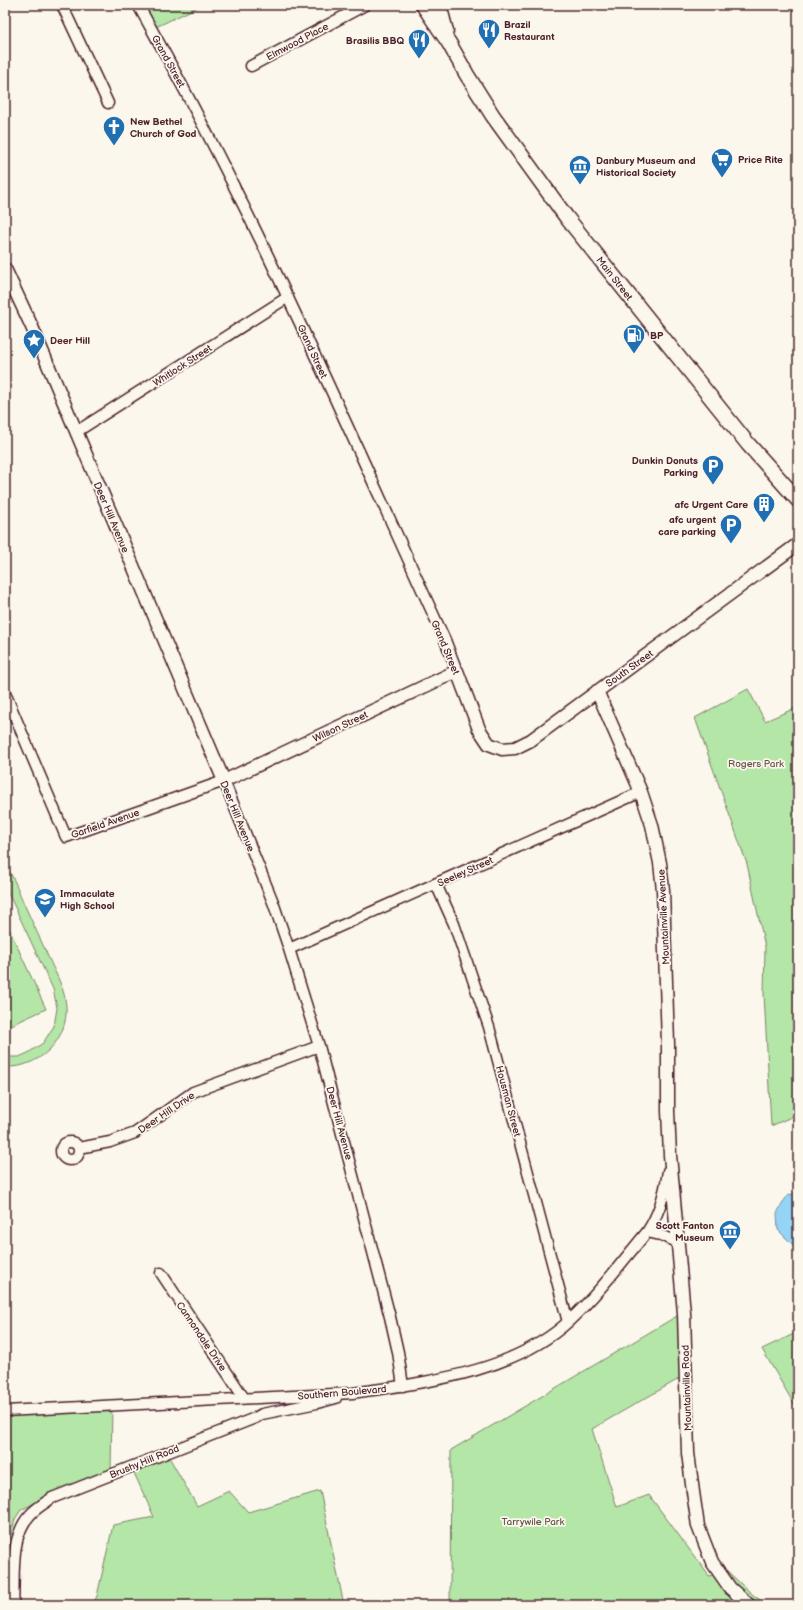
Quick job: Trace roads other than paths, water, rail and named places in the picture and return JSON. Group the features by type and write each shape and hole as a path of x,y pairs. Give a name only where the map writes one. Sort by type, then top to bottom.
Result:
{"main road":[{"name":"Main Street","path":"423,5 449,43 493,116 567,218 748,444 798,500"},
{"name":"Main Street","path":"439,5 449,43"}],"street":[{"path":"62,5 108,103"},
{"name":"Grand Street","path":"138,5 215,147 288,297 445,640 470,706"},
{"name":"Elmwood Place","path":"250,66 365,5"},
{"name":"Deer Hill Avenue","path":"5,269 32,328 224,781 274,904 319,1046 390,1317 398,1352 403,1386"},
{"name":"Whitlock Street","path":"76,432 288,297"},
{"name":"South Street","path":"470,706 479,729 490,744 502,749 515,748 531,740 798,544"},
{"name":"Wilson Street","path":"224,781 457,671"},
{"name":"Mountainville Avenue","path":"597,691 641,792 652,825 660,862 663,890 670,1155"},
{"name":"Garfield Avenue","path":"5,693 66,837 224,781"},
{"name":"Seeley Street","path":"289,949 641,792"},
{"name":"Housman Street","path":"436,884 454,924 489,1027 568,1322"},
{"name":"Deer Hill Drive","path":"79,1148 110,1142 135,1133 194,1092 319,1046"},
{"name":"Southern Boulevard","path":"5,1411 353,1393 403,1386 457,1375 496,1364 524,1353 568,1322 598,1292 647,1232 662,1204 667,1181 670,1155"},
{"name":"Mountainville Road","path":"670,1155 684,1313 688,1453 698,1526 712,1562 730,1588 749,1605"},
{"path":"647,1232 660,1235 677,1242"},
{"name":"Cannondale Drive","path":"160,1273 244,1398"},
{"name":"Brushy Hill Road","path":"13,1605 15,1549 20,1529 30,1515 52,1498 262,1414 318,1403 353,1393"}],"water":[{"path":"798,1192 798,1245 793,1245 778,1230 777,1213 787,1196"}],"place":[{"name":"Brazil Restaurant","path":"489,50"},
{"name":"Brasilis BBQ","path":"419,60"},
{"name":"New Bethel Church of God","path":"114,146"},
{"name":"Price Rite","path":"722,178"},
{"name":"Danbury Museum and Historical Society","path":"580,186"},
{"name":"BP","path":"634,354"},
{"name":"Deer Hill","path":"34,360"},
{"name":"Dunkin Donuts Parking","path":"713,486"},
{"name":"afc Urgent Care","path":"764,524"},
{"name":"afc urgent care parking","path":"731,544"},
{"name":"Immaculate High School","path":"45,918"},
{"name":"Scott Fanton Museum","path":"730,1250"}],"park label":[{"name":"Rogers Park","path":"756,763"},
{"name":"Tarrywile Park","path":"533,1521"}]}
